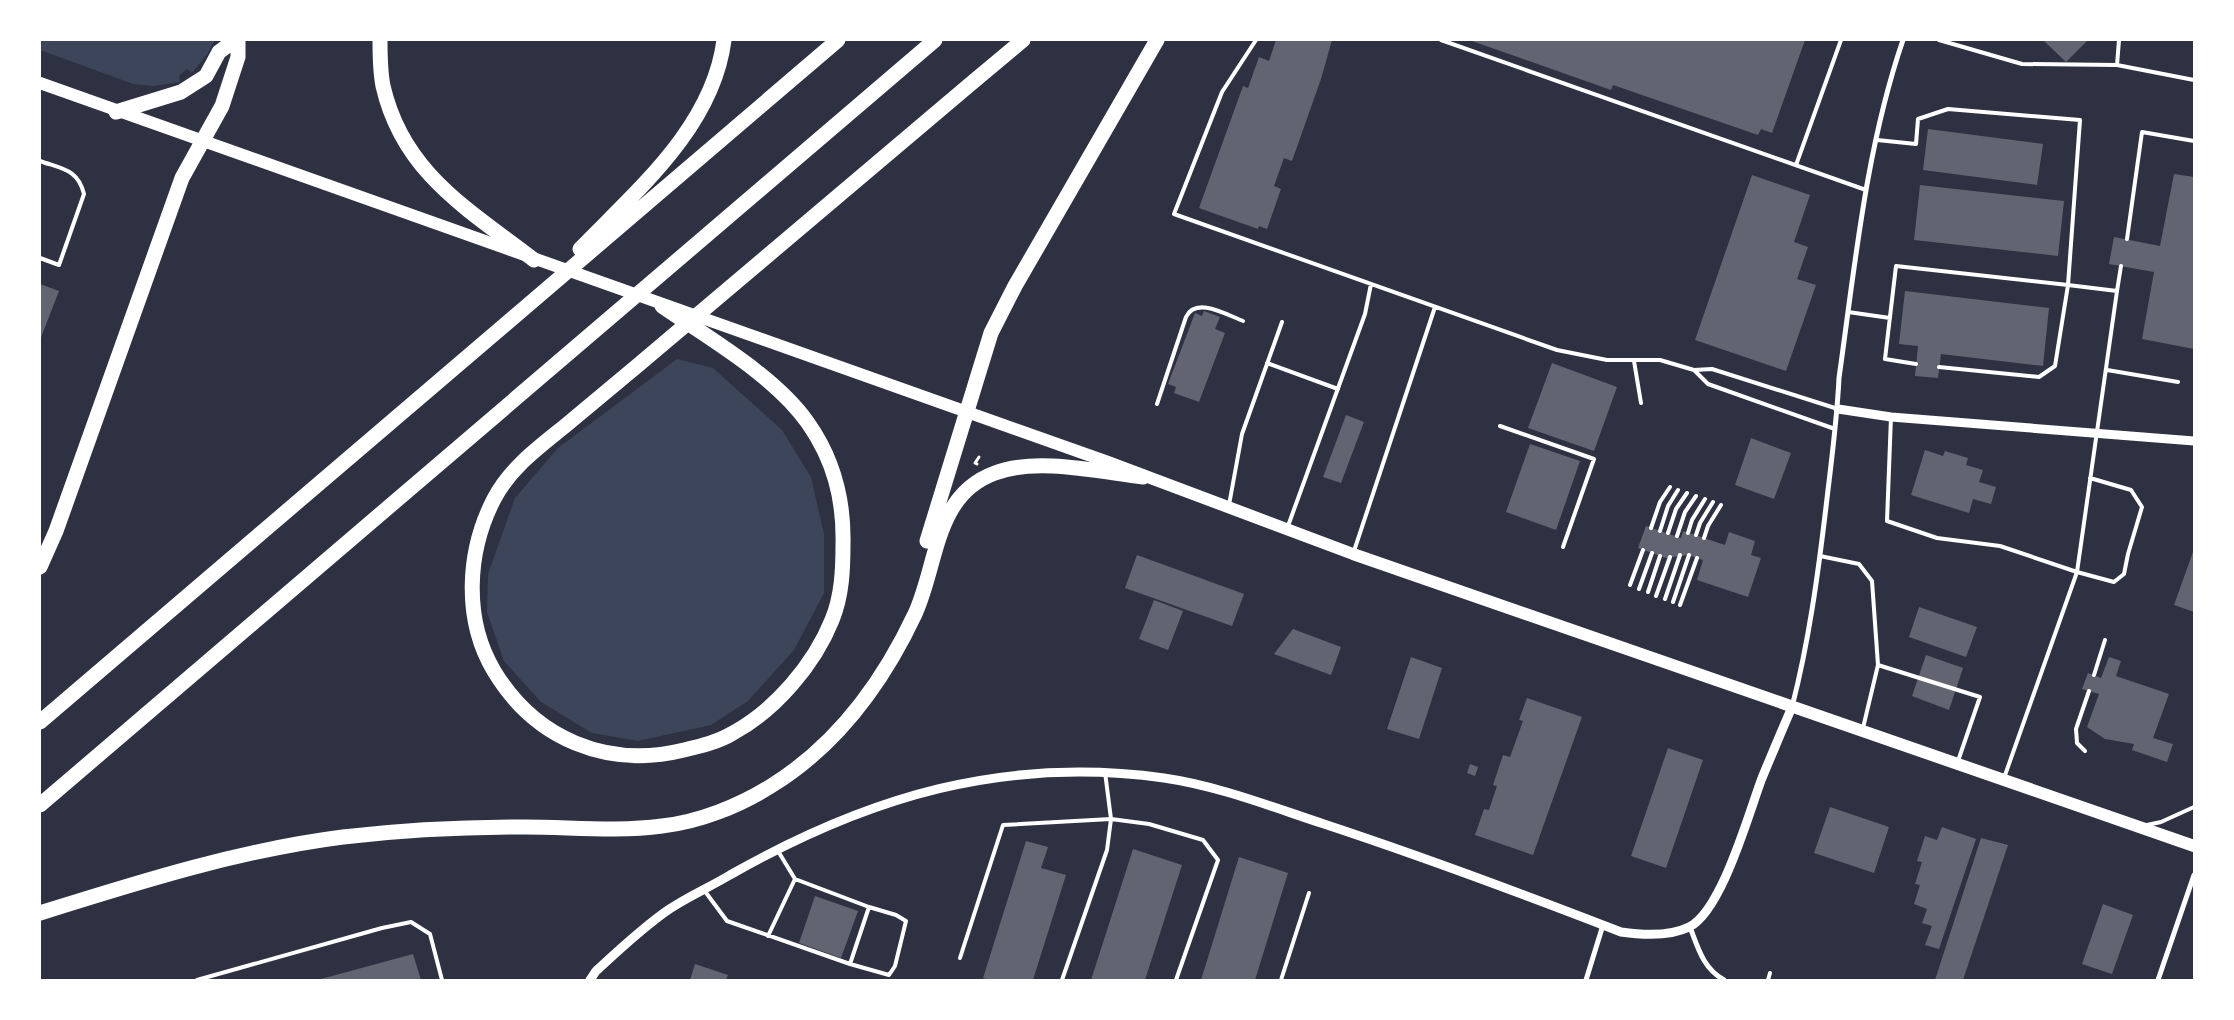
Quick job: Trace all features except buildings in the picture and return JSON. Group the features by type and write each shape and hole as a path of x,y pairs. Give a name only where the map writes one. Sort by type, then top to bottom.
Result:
{"highway":[{"path":"116,112 181,92 206,76 219,52 237,40"},
{"path":"40,567 56,531 182,178 222,106 238,57 237,40"},
{"path":"380,40 383,84 388,103 415,159 437,184 534,260"},
{"path":"517,314 648,180 694,119 716,72 724,40"},
{"path":"40,722 838,40"},
{"path":"40,805 935,40"},
{"path":"662,306 765,378 786,397 806,420 824,448 841,496 843,560 840,592 834,617 819,646 783,694 755,718 731,734 704,745 650,757 625,757 604,753 578,744 554,732 533,717 514,699 490,664 480,642 474,617 472,594 477,547 495,497 508,478 535,451 636,366 754,267 1022,40"},
{"path":"875,685 906,611 991,332 1000,313 1157,40"},
{"path":"40,913 223,860 276,848 341,837 419,829 662,826 683,822 738,804 769,788 797,769 821,748 854,714 875,685 916,612 946,517 956,502 970,487 993,473 1025,466 1143,476"}],"main road":[{"path":"40,83 116,112 1143,476 1354,554 2194,846"}],"street":[{"path":"590,980 596,971 646,926 670,908 809,833 896,799 940,787 973,780 1016,775 1086,771 1176,780 1205,786 1262,803 1354,834 1620,932 1640,935 1672,932 1690,927 1704,913 1725,878 1763,776 1792,707 1804,662 1836,429 1839,378 1866,190 1891,76 1904,40"},
{"path":"1838,409 1891,417 2194,441"},
{"path":"2158,980 2194,875"},
{"path":"1586,980 1603,925"},
{"path":"1690,927 1710,972 1724,980"}],"lane":[{"path":"1256,40 1222,92 1174,214 1557,350 1608,360 1634,362 1660,360 1694,370 1712,369 1838,409"},
{"path":"1441,40 1866,190"},
{"path":"1796,165 1840,40"},
{"path":"1938,40 2022,64 2117,65 2194,80"},
{"path":"2117,65 2119,40"},
{"path":"1877,140 1916,144 1918,119 1948,109 2080,120 2068,285 2055,366 2039,377 1940,367"},
{"path":"2127,240 2142,132 2194,141"},
{"path":"40,161 75,174 82,184 84,194 59,265 40,258"},
{"path":"1916,364 1885,359 1896,266 2117,291"},
{"path":"2003,779 2077,572 2121,266"},
{"path":"1287,528 1366,314 1371,284"},
{"path":"1354,554 1435,307"},
{"path":"1157,404 1186,317 1191,309 1205,308 1243,321"},
{"path":"1848,312 1890,318"},
{"path":"1228,507 1242,434 1282,322"},
{"path":"1634,362 1641,402"},
{"path":"1267,363 1338,389"},
{"path":"1694,370 1708,384 1836,429"},
{"path":"2107,370 2178,382"},
{"path":"1891,417 1887,521 1937,538 2000,546 2077,572 2114,582 2124,574 2142,506 2132,490 2090,478"},
{"path":"1500,426 1594,459 1563,547"},
{"path":"1651,528 1660,502 1670,487"},
{"path":"1660,531 1668,506 1678,490"},
{"path":"1668,533 1676,509 1687,493"},
{"path":"1677,536 1685,512 1696,496"},
{"path":"1688,533 1692,520 1705,499"},
{"path":"1696,535 1700,523 1713,502"},
{"path":"1704,538 1708,526 1721,505"},
{"path":"1630,585 1643,550"},
{"path":"1640,589 1652,553"},
{"path":"1673,602 1689,555"},
{"path":"1648,592 1660,556"},
{"path":"1665,599 1680,556"},
{"path":"1820,556 1859,564 1872,581 1878,665 1863,730"},
{"path":"1656,596 1670,557"},
{"path":"1680,605 1697,558"},
{"path":"2094,676 2105,640"},
{"path":"1878,665 1980,697 1958,763"},
{"path":"2085,751 2077,743 2076,729 2089,691"},
{"path":"1062,980 1107,850 1111,819 1105,772"},
{"path":"2137,826 2162,822 2194,807"},
{"path":"960,958 1003,825 1111,819 1149,824 1203,840 1218,860 1176,980"},
{"path":"704,890 727,921 850,964 889,975 895,966 906,922 896,915 869,907 795,879 777,849"},
{"path":"768,936 795,879"},
{"path":"1281,980 1309,893"},
{"path":"850,964 869,907"},
{"path":"197,980 373,930 411,922 430,934 442,980"},
{"path":"1768,980 1770,972"}],"shaded area":[{"path":"40,40 215,40 208,53 192,73 187,69 179,76 180,82 153,86 133,84 40,50"},
{"path":"677,359 713,368 782,430 811,477 824,534 824,593 794,650 748,701 711,725 638,741 592,733 541,702 504,661 487,612 488,574 515,498 558,448"}]}
